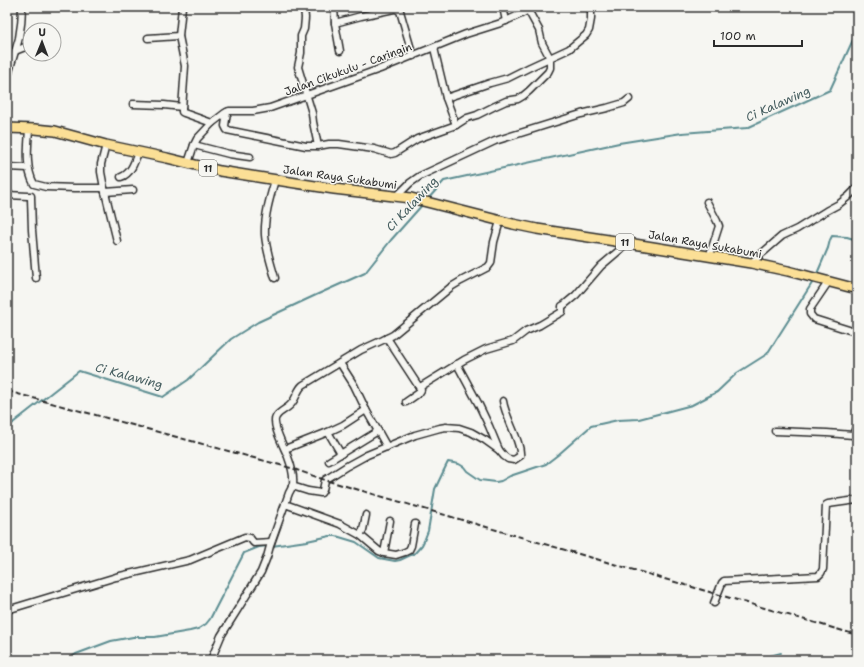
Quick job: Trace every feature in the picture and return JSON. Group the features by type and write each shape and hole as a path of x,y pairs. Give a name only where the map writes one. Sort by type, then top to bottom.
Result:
{"highway":[{"name":"Jalan Raya Sukabumi","path":"7,128 55,131 106,145 220,171 275,180 411,198 438,206 536,229 751,263 857,288"}],"street":[{"path":"7,84 22,22 22,7"},
{"path":"182,7 179,36 185,66 182,112 212,123"},
{"path":"304,7 304,29 301,36 301,53 298,68 312,113 318,146"},
{"path":"334,7 340,51"},
{"path":"503,7 506,21"},
{"path":"446,98 508,78 569,49 586,35 589,30 591,7"},
{"path":"336,23 396,9 400,11 414,56"},
{"path":"227,112 225,126 227,130 306,146 339,144 374,149 391,154 399,151 417,139 456,125 467,118 477,115 506,101 518,99 526,94 548,72 550,68 550,58 542,43 531,9"},
{"name":"Jalan Cikukulu - Caringin","path":"227,112 265,109 414,56 466,34 506,21 531,9"},
{"path":"148,38 179,36"},
{"path":"15,51 22,48"},
{"path":"434,48 446,98 456,125"},
{"path":"397,196 410,183 420,176 489,144 553,123 624,103 628,99"},
{"path":"133,104 182,107"},
{"path":"188,163 194,145 200,135 212,123 227,112"},
{"path":"29,129 28,168 30,178 34,184 38,186 104,190 134,190"},
{"path":"106,145 101,168 104,190 117,242"},
{"path":"194,145 229,154 250,157"},
{"path":"121,177 127,174 136,160 138,152"},
{"path":"7,167 28,168"},
{"path":"275,180 268,208 265,235 270,263 275,278"},
{"path":"751,263 782,236 797,229 839,204 857,188"},
{"path":"7,195 31,196 36,278"},
{"path":"707,202 719,224 710,257"},
{"path":"211,660 220,636 261,572 292,486 293,480 291,468 285,449 275,427 276,416 291,404 300,387 361,350 387,338 452,287 488,266 491,263 495,238 500,221"},
{"path":"406,402 420,392 420,388 457,364 486,349 513,341 526,331 540,325 562,312 562,306 576,295 601,266 628,243"},
{"path":"827,281 810,310 810,314 814,319 848,330"},
{"path":"387,338 420,388"},
{"path":"340,363 354,385 387,447"},
{"path":"457,364 479,405 499,450"},
{"path":"292,486 321,493 325,480 353,462 423,432 440,428 459,428 479,436 499,450 504,456 514,460 521,454 503,402"},
{"path":"285,449 343,425 366,410"},
{"path":"775,431 827,433 855,436 857,426"},
{"path":"330,461 378,431"},
{"path":"328,432 341,454"},
{"path":"714,603 723,582 820,575 823,568 826,505 857,500"},
{"path":"286,504 333,521 360,535 379,551 396,555 409,550 415,524"},
{"path":"360,535 366,516"},
{"path":"384,553 390,521"},
{"path":"7,610 116,577 190,560 245,537 250,538 254,543 271,542"}],"waterway":[{"name":"Ci Kalawing","path":"428,199 444,181 619,143 682,133 747,128 830,90 857,31"},
{"name":"Ci Kalawing","path":"7,429 79,371 163,397 188,380 231,339 258,322 365,273 391,240 423,204"},
{"path":"816,276 832,236 847,237 857,240"},
{"path":"272,546 336,536 356,542 379,558 395,561 415,553 422,545 428,531 435,489 448,462 459,464 480,480 496,482 501,481 510,476 546,464 591,426 618,420 639,419 692,405 717,392 737,373 767,354 814,280"},
{"path":"67,660 76,654 111,641 133,637 155,637 198,629 206,624 210,619 244,553 259,547 268,546"},
{"path":"755,660 781,653"}],"railway":[{"path":"7,391 291,468 325,480 857,635"}]}
